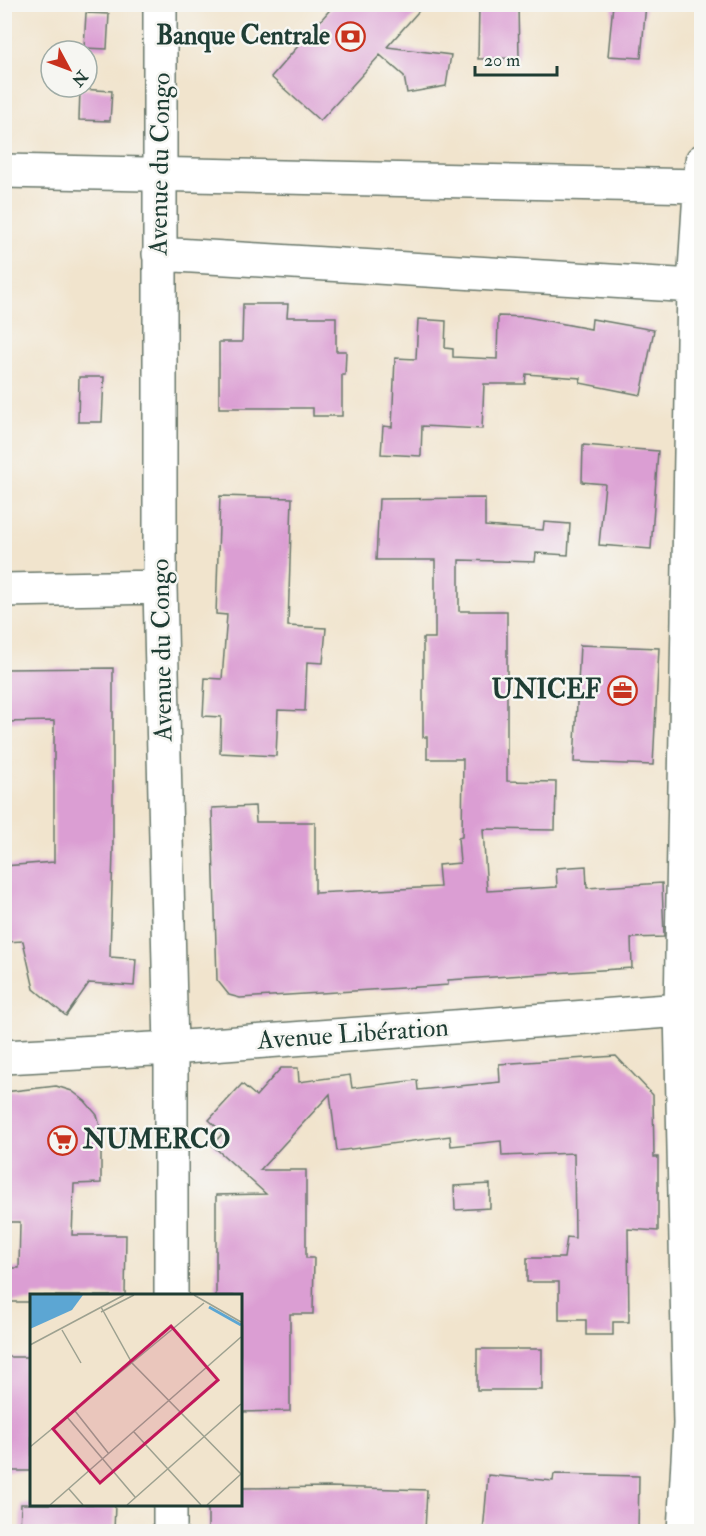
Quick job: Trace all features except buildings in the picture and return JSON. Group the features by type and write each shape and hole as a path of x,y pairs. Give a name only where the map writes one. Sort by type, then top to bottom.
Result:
{"street":[{"name":"Avenue du Congo","path":"160,4 162,173 159,254 160,587 171,1048 171,1294"},
{"path":"684,1532 690,1424 694,286 702,161"},
{"path":"4,171 701,186"},
{"path":"159,254 694,286"},
{"path":"4,590 160,587"},
{"name":"Avenue Libération","path":"4,1057 171,1048 691,1012"},
{"path":"170,1506 170,1532"}],"place":[{"name":"Banque Centrale","path":"351,36"},
{"name":"UNICEF","path":"622,690"},
{"name":"NUMERCO","path":"62,1140"}]}
